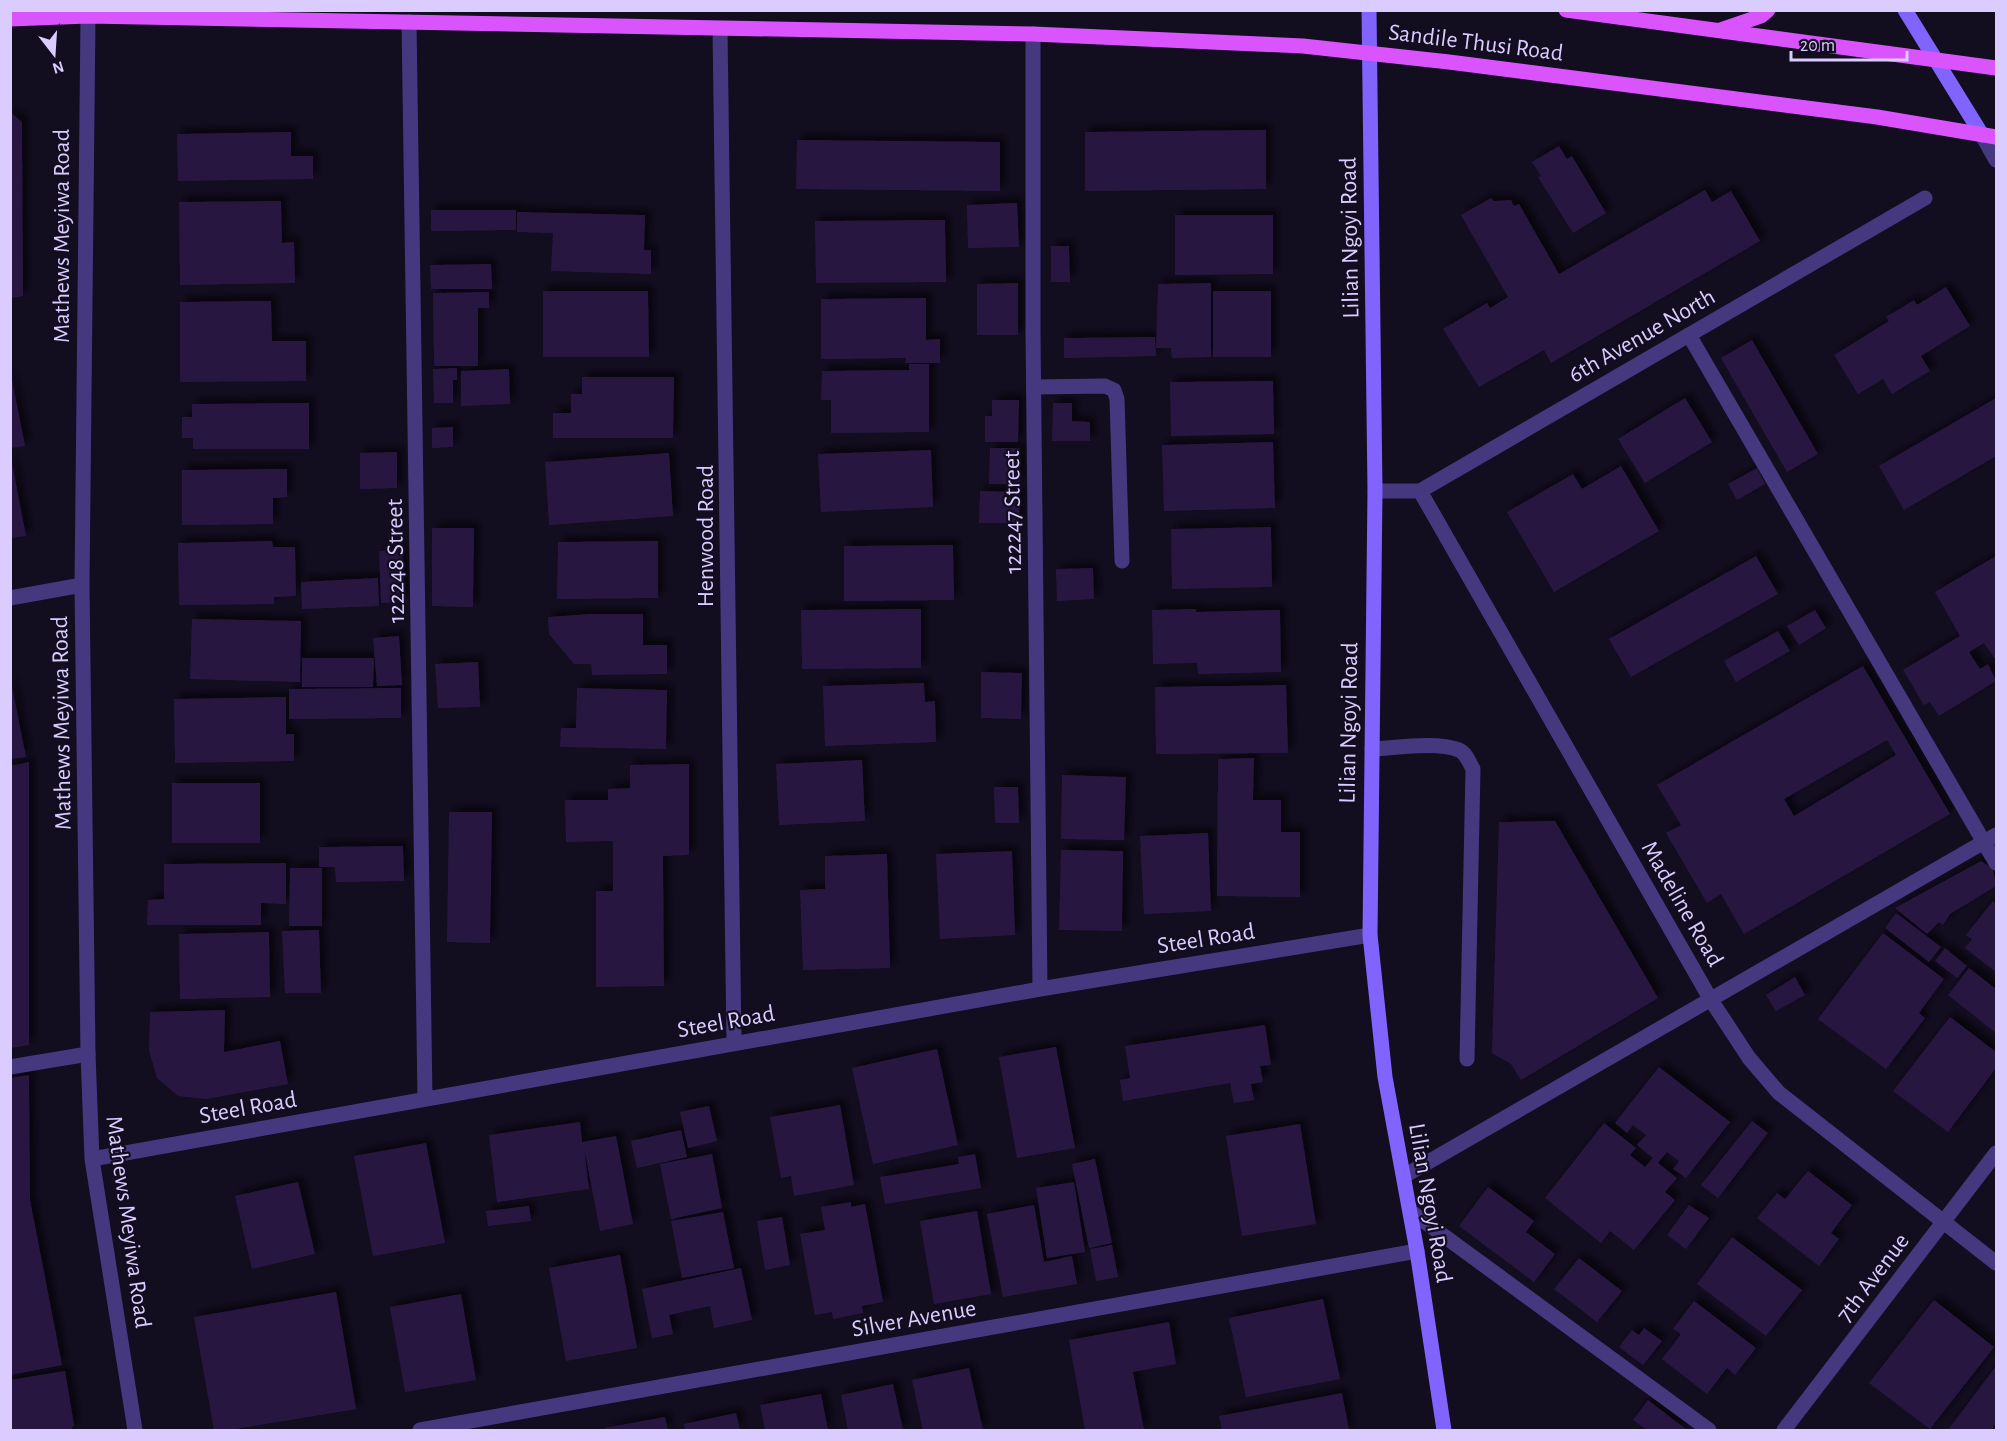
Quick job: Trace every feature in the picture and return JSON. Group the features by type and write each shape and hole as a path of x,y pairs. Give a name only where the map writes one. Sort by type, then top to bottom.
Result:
{"main road":[{"name":"Sandile Thusi Road","path":"1566,10 1996,68"},
{"path":"1717,31 1761,16 1768,10"},
{"name":"Sandile Thusi Road","path":"10,19 88,13 720,29 1034,34 1303,46 1866,116 1989,136"}],"street":[{"name":"Lilian Ngoyi Road","path":"1369,10 1375,491 1370,935 1385,1077 1410,1211 1444,1431"},
{"path":"1905,10 1989,136 1996,160"},
{"name":"Mathews Meyiwa Road","path":"88,13 82,585 88,1054 92,1159 135,1431"},
{"name":"122248 Street","path":"410,22 425,1099"},
{"name":"Henwood Road","path":"720,29 734,1044"},
{"name":"122247 Street","path":"1034,34 1034,387 1040,989"},
{"name":"6th Avenue North","path":"1420,491 1925,198"},
{"path":"1689,335 1990,839 1996,863"},
{"path":"1034,387 1105,386 1114,390 1117,399 1122,561"},
{"path":"1375,491 1420,491"},
{"name":"Madeline Road","path":"1420,491 1711,1000 1749,1058 1779,1093 1996,1263"},
{"path":"10,598 82,585"},
{"path":"1371,749 1441,747 1459,750 1467,756 1473,769 1467,1059"},
{"path":"1404,1176 1990,839"},
{"name":"Steel Road","path":"92,1159 1040,989 1370,935"},
{"path":"10,1066 88,1054"},
{"name":"7th Avenue","path":"1784,1431 1996,1153"},
{"path":"1410,1211 1708,1431"},
{"name":"Silver Avenue","path":"420,1431 1416,1251"}],"building":[{"path":"10,112 22,122 23,296 10,298"},
{"path":"1266,130 1266,189 1085,191 1085,132"},
{"path":"291,132 291,156 313,156 313,179 178,181 177,134"},
{"path":"797,140 1000,142 1000,191 796,189"},
{"path":"1559,146 1567,159 1572,156 1606,213 1573,233 1538,177 1541,176 1532,162"},
{"path":"1705,190 1712,202 1731,191 1760,241 1551,363 1544,350 1479,387 1443,329 1487,303 1490,308 1508,297 1461,215 1491,198 1494,201 1511,200 1514,206 1519,204 1559,274"},
{"path":"281,201 282,243 294,242 295,283 180,285 179,202"},
{"path":"1017,203 1019,247 968,248 967,205"},
{"path":"431,210 516,210 516,230 431,231"},
{"path":"517,212 645,215 644,250 651,250 651,274 551,271 553,233 517,232"},
{"path":"1175,215 1273,215 1273,274 1175,275"},
{"path":"945,220 946,282 816,283 815,221"},
{"path":"1051,246 1069,246 1070,282 1051,282"},
{"path":"491,264 492,289 431,289 430,265"},
{"path":"1018,283 1018,335 977,335 977,284"},
{"path":"1211,283 1211,357 1172,358 1171,348 1156,348 1158,284"},
{"path":"1946,287 1970,326 1921,356 1930,371 1892,394 1883,379 1858,394 1834,355 1889,321 1886,317 1914,300 1917,305"},
{"path":"543,291 648,291 649,357 543,357"},
{"path":"1213,291 1271,291 1271,357 1213,357"},
{"path":"489,292 489,308 478,308 478,366 434,366 433,293"},
{"path":"926,298 926,340 940,339 940,363 905,363 906,358 821,359 821,299"},
{"path":"271,301 272,341 306,341 306,381 180,382 180,302"},
{"path":"1155,337 1156,356 1064,358 1064,338"},
{"path":"1752,340 1818,454 1787,472 1721,358"},
{"path":"909,364 929,364 929,432 831,433 831,400 821,400 822,371 909,370"},
{"path":"457,368 457,380 453,380 453,403 434,403 433,369"},
{"path":"509,369 510,404 461,406 461,371"},
{"path":"10,370 25,446 10,448"},
{"path":"582,377 674,377 673,438 553,438 553,413 571,413 571,394 582,394"},
{"path":"1273,381 1274,434 1171,436 1170,382"},
{"path":"1685,398 1712,442 1645,483 1618,439"},
{"path":"1996,398 1996,456 1904,510 1879,466"},
{"path":"992,400 1019,400 1018,442 985,442 985,416 992,416"},
{"path":"309,403 309,449 193,449 193,438 182,438 182,417 192,417 192,404"},
{"path":"1053,403 1072,403 1072,421 1090,422 1090,441 1052,441"},
{"path":"453,427 453,447 432,448 432,428"},
{"path":"1273,442 1275,508 1164,511 1162,445"},
{"path":"990,448 1020,448 1020,484 989,484"},
{"path":"931,450 933,507 821,512 818,454"},
{"path":"397,452 397,488 360,489 360,453"},
{"path":"10,453 26,536 10,538"},
{"path":"669,453 673,516 549,525 545,462"},
{"path":"1621,466 1659,531 1554,592 1507,512 1573,474 1582,489"},
{"path":"1757,468 1765,484 1737,500 1728,484"},
{"path":"287,469 287,497 273,498 273,524 182,525 182,470"},
{"path":"980,491 1020,492 1019,523 979,523"},
{"path":"1271,527 1272,587 1172,589 1171,529"},
{"path":"432,528 474,528 473,607 432,606"},
{"path":"272,541 273,547 295,547 296,596 274,597 274,604 179,605 178,543"},
{"path":"658,541 658,598 557,599 558,542"},
{"path":"953,545 954,600 844,601 844,546"},
{"path":"402,550 405,602 381,603 379,551"},
{"path":"1756,556 1778,594 1631,677 1609,639"},
{"path":"1996,556 1996,660 1984,643 1969,652 1980,669 1988,664 1996,681 1939,716 1930,702 1924,705 1903,670 1960,636 1935,592"},
{"path":"1093,568 1094,599 1057,601 1056,569"},
{"path":"378,578 379,606 302,609 301,582"},
{"path":"921,609 921,668 802,669 801,610"},
{"path":"1196,609 1196,612 1280,610 1281,672 1198,674 1197,663 1153,664 1152,610"},
{"path":"1815,610 1826,628 1799,645 1787,626"},
{"path":"643,614 643,645 667,645 667,674 592,675 591,664 574,664 549,634 548,617"},
{"path":"192,619 301,621 300,682 190,679"},
{"path":"1778,631 1790,651 1736,682 1724,661"},
{"path":"399,636 402,685 377,686 373,638"},
{"path":"302,658 374,658 373,687 302,687"},
{"path":"478,662 480,707 438,708 435,664"},
{"path":"1863,666 1950,814 1744,934 1721,894 1707,903 1666,833 1681,825 1657,785","holes":["1887,740 1896,755 1794,816 1784,799"]},
{"path":"981,672 1022,673 1021,719 981,718"},
{"path":"10,677 26,757 10,759"},
{"path":"924,683 925,702 935,701 936,742 825,746 823,686"},
{"path":"1286,685 1288,753 1156,754 1155,687"},
{"path":"401,688 401,718 289,719 289,689"},
{"path":"577,688 667,690 666,749 560,747 561,728 576,728"},
{"path":"286,697 286,734 294,734 294,761 175,763 174,699"},
{"path":"1254,758 1253,800 1281,800 1281,832 1300,832 1300,897 1217,896 1218,759"},
{"path":"862,760 865,821 779,825 776,764"},
{"path":"29,762 29,1045 10,1048 10,766"},
{"path":"689,764 689,855 663,856 664,986 596,987 596,891 613,891 613,841 566,842 565,800 608,800 608,789 630,788 630,765"},
{"path":"1062,775 1126,777 1124,840 1061,839"},
{"path":"172,783 260,783 260,843 172,843"},
{"path":"994,787 1018,787 1019,823 995,823"},
{"path":"449,812 492,812 490,943 447,942"},
{"path":"1555,821 1658,998 1521,1080 1511,1064 1492,1053 1499,822"},
{"path":"1208,833 1211,911 1144,914 1140,836"},
{"path":"403,846 404,881 336,882 335,867 319,867 319,847"},
{"path":"1061,850 1123,851 1122,931 1059,930"},
{"path":"1012,851 1015,935 940,939 936,854"},
{"path":"887,854 890,968 803,970 800,890 825,889 825,856"},
{"path":"1981,861 1993,869 1996,886 1950,914 1943,925 1939,922 1927,934 1895,908"},
{"path":"286,863 286,904 261,903 261,925 147,925 148,900 164,899 164,864"},
{"path":"290,868 322,868 322,926 289,926"},
{"path":"1993,901 1996,904 1996,972 1965,948 1972,939 1966,935"},
{"path":"1896,913 1941,947 1929,962 1885,928"},
{"path":"319,930 321,993 285,993 282,931"},
{"path":"269,932 270,997 180,999 179,934"},
{"path":"1883,933 1944,979 1919,1013 1925,1018 1886,1069 1818,1019"},
{"path":"1945,948 1967,966 1957,978 1935,961"},
{"path":"1969,968 1996,989 1996,1033 1948,995"},
{"path":"1795,977 1805,995 1776,1011 1766,995"},
{"path":"225,1010 224,1052 280,1041 288,1084 206,1099 178,1096 157,1078 149,1050 150,1012"},
{"path":"1950,1017 1996,1052 1996,1068 1948,1132 1893,1091"},
{"path":"1265,1025 1271,1065 1260,1066 1263,1082 1251,1084 1254,1100 1234,1103 1230,1083 1123,1101 1120,1080 1130,1078 1125,1046"},
{"path":"1056,1047 1075,1148 1017,1158 999,1057"},
{"path":"937,1049 958,1145 873,1164 852,1068"},
{"path":"1659,1067 1730,1122 1686,1178 1673,1169 1679,1161 1667,1152 1658,1163 1677,1178 1665,1192 1675,1200 1634,1250 1610,1231 1601,1243 1545,1198 1604,1123 1636,1148 1630,1155 1645,1167 1653,1158 1637,1145 1646,1135 1633,1125 1627,1133 1615,1123"},
{"path":"29,1075 30,1200 62,1365 10,1375 10,1078"},
{"path":"840,1105 854,1185 794,1196 791,1176 781,1178 770,1117"},
{"path":"709,1106 717,1141 688,1148 680,1112"},
{"path":"1752,1121 1768,1133 1718,1198 1701,1185"},
{"path":"580,1122 582,1142 616,1136 633,1224 600,1231 584,1147 589,1189 497,1202 489,1135"},
{"path":"1300,1124 1316,1224 1242,1236 1226,1136"},
{"path":"681,1130 687,1157 637,1168 631,1141"},
{"path":"426,1143 445,1243 373,1256 354,1156"},
{"path":"712,1154 722,1208 671,1219 660,1164"},
{"path":"975,1154 981,1188 885,1204 880,1177 959,1164 958,1157"},
{"path":"1095,1159 1112,1243 1089,1248 1072,1164"},
{"path":"1808,1171 1852,1205 1831,1233 1839,1239 1819,1266 1757,1218 1777,1193 1785,1199"},
{"path":"298,1182 315,1254 252,1269 235,1196"},
{"path":"1074,1182 1085,1252 1047,1258 1036,1188"},
{"path":"1488,1187 1534,1221 1526,1232 1555,1254 1534,1282 1459,1226"},
{"path":"851,1202 851,1207 865,1204 883,1302 862,1306 863,1313 833,1319 832,1312 815,1315 800,1234 825,1230 821,1207"},
{"path":"1034,1205 1044,1262 1072,1256 1077,1284 1003,1297 987,1214"},
{"path":"1689,1205 1709,1218 1686,1249 1667,1235"},
{"path":"529,1206 531,1221 488,1226 486,1211"},
{"path":"977,1211 991,1294 934,1304 920,1221"},
{"path":"723,1212 734,1268 682,1278 671,1221"},
{"path":"782,1217 790,1265 765,1270 757,1221"},
{"path":"1732,1237 1802,1290 1766,1336 1697,1284"},
{"path":"1112,1245 1118,1277 1096,1281 1090,1249"},
{"path":"620,1255 637,1348 566,1361 549,1268"},
{"path":"1579,1258 1622,1291 1597,1322 1554,1289"},
{"path":"741,1268 752,1320 714,1328 710,1306 669,1315 673,1334 652,1338 642,1289"},
{"path":"336,1292 356,1409 229,1430 214,1430 194,1317"},
{"path":"461,1294 476,1380 405,1392 390,1307"},
{"path":"1323,1299 1340,1379 1246,1397 1229,1318"},
{"path":"1934,1300 1994,1347 1930,1429 1869,1383"},
{"path":"1694,1301 1756,1348 1735,1375 1727,1368 1707,1394 1662,1359 1681,1334 1673,1329"},
{"path":"1169,1322 1176,1364 1133,1372 1144,1430 1085,1430 1069,1340"},
{"path":"1644,1328 1662,1341 1643,1365 1619,1347 1632,1330 1639,1335"},
{"path":"1996,1366 1996,1423 1991,1430 1948,1430"},
{"path":"969,1368 983,1430 923,1430 912,1380"},
{"path":"65,1371 74,1425 71,1430 10,1430 10,1380"},
{"path":"893,1384 903,1430 848,1430 841,1395"},
{"path":"1342,1393 1349,1430 1222,1430 1219,1416"},
{"path":"821,1394 828,1430 765,1430 760,1405"},
{"path":"1648,1400 1687,1430 1647,1430 1633,1420"},
{"path":"736,1413 740,1430 685,1430 684,1424"},
{"path":"665,1417 668,1430 606,1430 605,1428"}]}
